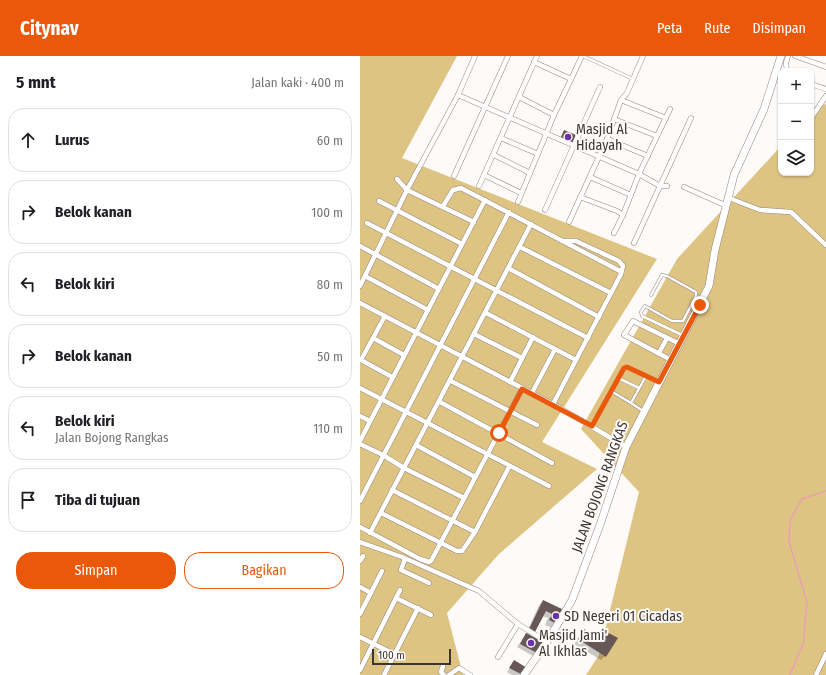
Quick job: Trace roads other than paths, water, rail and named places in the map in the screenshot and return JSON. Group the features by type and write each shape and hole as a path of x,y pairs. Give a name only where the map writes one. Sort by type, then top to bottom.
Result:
{"main road":[{"name":"JALAN BOJONG RANGKAS","path":"780,68 781,56"},
{"name":"JALAN BOJONG RANGKAS","path":"524,675 547,642 572,600 602,522 626,447 643,411 680,344 709,286 715,250 741,157 764,109 778,74"}],"street":[{"path":"360,286 407,190 458,95 475,56"},
{"path":"454,176 508,56"},
{"path":"479,186 538,56"},
{"path":"518,202 554,115 583,56"},
{"path":"569,222 607,139 621,100 627,93 643,56"},
{"path":"787,68 788,56"},
{"path":"795,56 826,67"},
{"path":"534,62 571,79"},
{"path":"814,85 826,89"},
{"path":"544,210 600,87"},
{"path":"458,95 639,174 660,186 667,186"},
{"path":"814,114 826,96"},
{"path":"519,97 554,115"},
{"path":"621,100 666,118"},
{"path":"614,234 639,174 670,109"},
{"path":"634,243 691,118"},
{"path":"614,119 657,136"},
{"path":"501,138 538,154"},
{"path":"607,139 648,156"},
{"path":"494,155 530,173"},
{"path":"484,175 521,193"},
{"path":"590,177 631,195"},
{"path":"397,179 407,190 474,222"},
{"path":"684,187 727,206"},
{"path":"443,206 450,193 456,188 461,188 617,269 621,274 553,404"},
{"path":"580,197 617,211 622,215"},
{"path":"729,198 760,210 791,212 826,245"},
{"path":"464,498 404,468 360,443 392,377 417,332 485,200"},
{"path":"379,201 462,244"},
{"path":"360,501 508,212"},
{"path":"366,222 588,338"},
{"path":"370,533 427,423 451,381 531,224"},
{"path":"360,246 439,289"},
{"path":"520,247 611,293"},
{"path":"508,268 599,316"},
{"path":"365,276 428,310"},
{"path":"360,303 578,417 626,447"},
{"path":"486,313 576,360"},
{"path":"384,316 361,360 392,377"},
{"path":"671,360 624,335 633,321 680,344"},
{"path":"474,334 522,358"},
{"path":"510,382 533,337"},
{"path":"373,338 404,355"},
{"path":"659,353 667,338"},
{"path":"532,393 555,348"},
{"path":"451,381 537,425"},
{"path":"360,388 509,467 549,486"},
{"path":"360,527 410,555 429,562 454,520 464,498 522,389"},
{"path":"440,402 552,463"},
{"path":"360,416 370,421"},
{"path":"416,445 475,477"},
{"path":"381,513 457,551 462,551 475,532 509,467"},
{"path":"392,490 454,520 475,532"},
{"path":"360,542 405,559 486,596 518,624 547,642"},
{"path":"360,561 362,556"},
{"path":"405,559 401,570 429,583"},
{"path":"360,614 382,571"},
{"path":"360,587 371,593"},
{"path":"360,670 400,590"},
{"path":"396,598 431,615"},
{"path":"384,675 418,608"},
{"path":"498,656 518,624"},
{"path":"360,637 394,654"},
{"path":"816,675 826,654"},
{"path":"821,664 826,666"},
{"path":"443,666 441,672 444,675"},
{"path":"449,675 459,668 470,675"}],"lane":[{"path":"583,56 633,79"},
{"path":"651,295 662,275 667,276 696,292 696,296 682,321 672,321 645,306 641,312 642,316 684,336"},
{"path":"592,426 624,368 627,367 659,382"},
{"path":"631,403 646,376"},
{"path":"618,378 639,388"},
{"path":"611,391 643,411"}],"waterway":[{"path":"790,675 803,644 807,603 789,541 790,520 802,499 826,491"}],"place":[{"name":"Masjid Al Hidayah","path":"568,137"},
{"name":"SD Negeri 01 Cicadas","path":"556,616"},
{"name":"Masjid Jami' Al Ikhlas","path":"531,643"}]}
